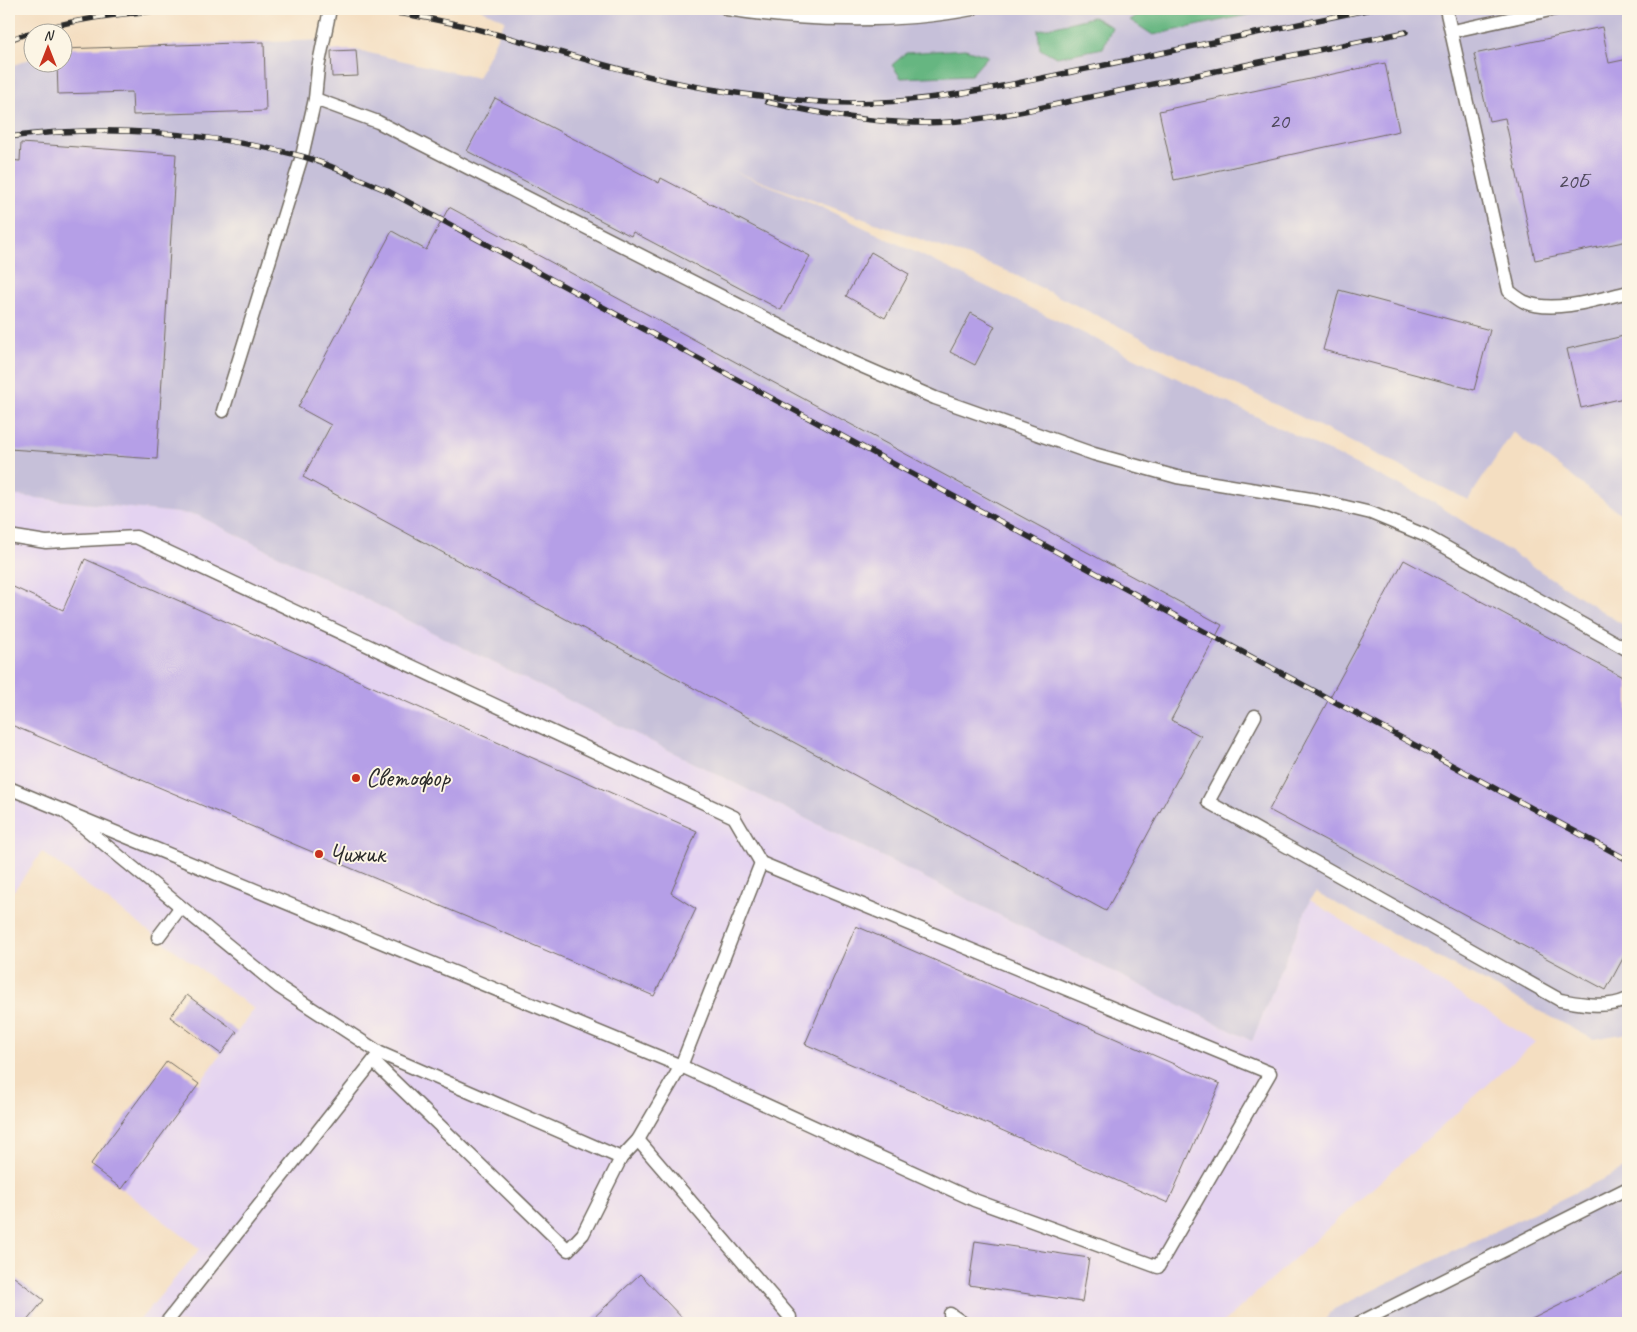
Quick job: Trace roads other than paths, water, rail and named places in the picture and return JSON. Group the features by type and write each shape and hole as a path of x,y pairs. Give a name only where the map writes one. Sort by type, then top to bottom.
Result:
{"lane":[{"path":"222,411 302,156 315,99 318,68 330,9"},
{"path":"727,9 755,13 882,18 950,13 972,9"},
{"path":"1446,9 1453,31 1509,291 1525,302 1545,306 1574,304 1628,292"},
{"path":"1453,31 1555,9"},
{"path":"315,99 378,122 843,358 935,398 1094,454 1177,477 1317,500 1370,513 1424,535 1628,650"},
{"path":"9,536 46,542 136,537 734,817 761,862 1270,1073 1158,1266 974,1200 681,1066 9,788"},
{"path":"1255,716 1208,802 1560,1000 1590,1006 1618,1004 1628,999"},
{"path":"64,811 180,908 279,987 377,1058 568,1250 583,1234 621,1158 638,1140 681,1066 761,862"},
{"path":"158,937 180,908"},
{"path":"377,1058 621,1158"},
{"path":"166,1323 377,1058"},
{"path":"638,1140 790,1317"},
{"path":"1358,1323 1628,1188"},
{"path":"950,1314 963,1323"}],"railway":[{"path":"9,40 50,27 93,18 180,9"},
{"path":"355,9 396,13 476,29 634,73 691,86 758,96 844,103 915,100 986,89 1371,9"},
{"path":"767,102 822,113 879,121 916,123 966,120 1016,113 1406,32"},
{"path":"9,137 45,133 119,131 193,136 229,141 312,159 386,190 1626,859"}],"place":[{"name":"Светофор","path":"356,778"},
{"name":"Чижик","path":"319,854"}]}
